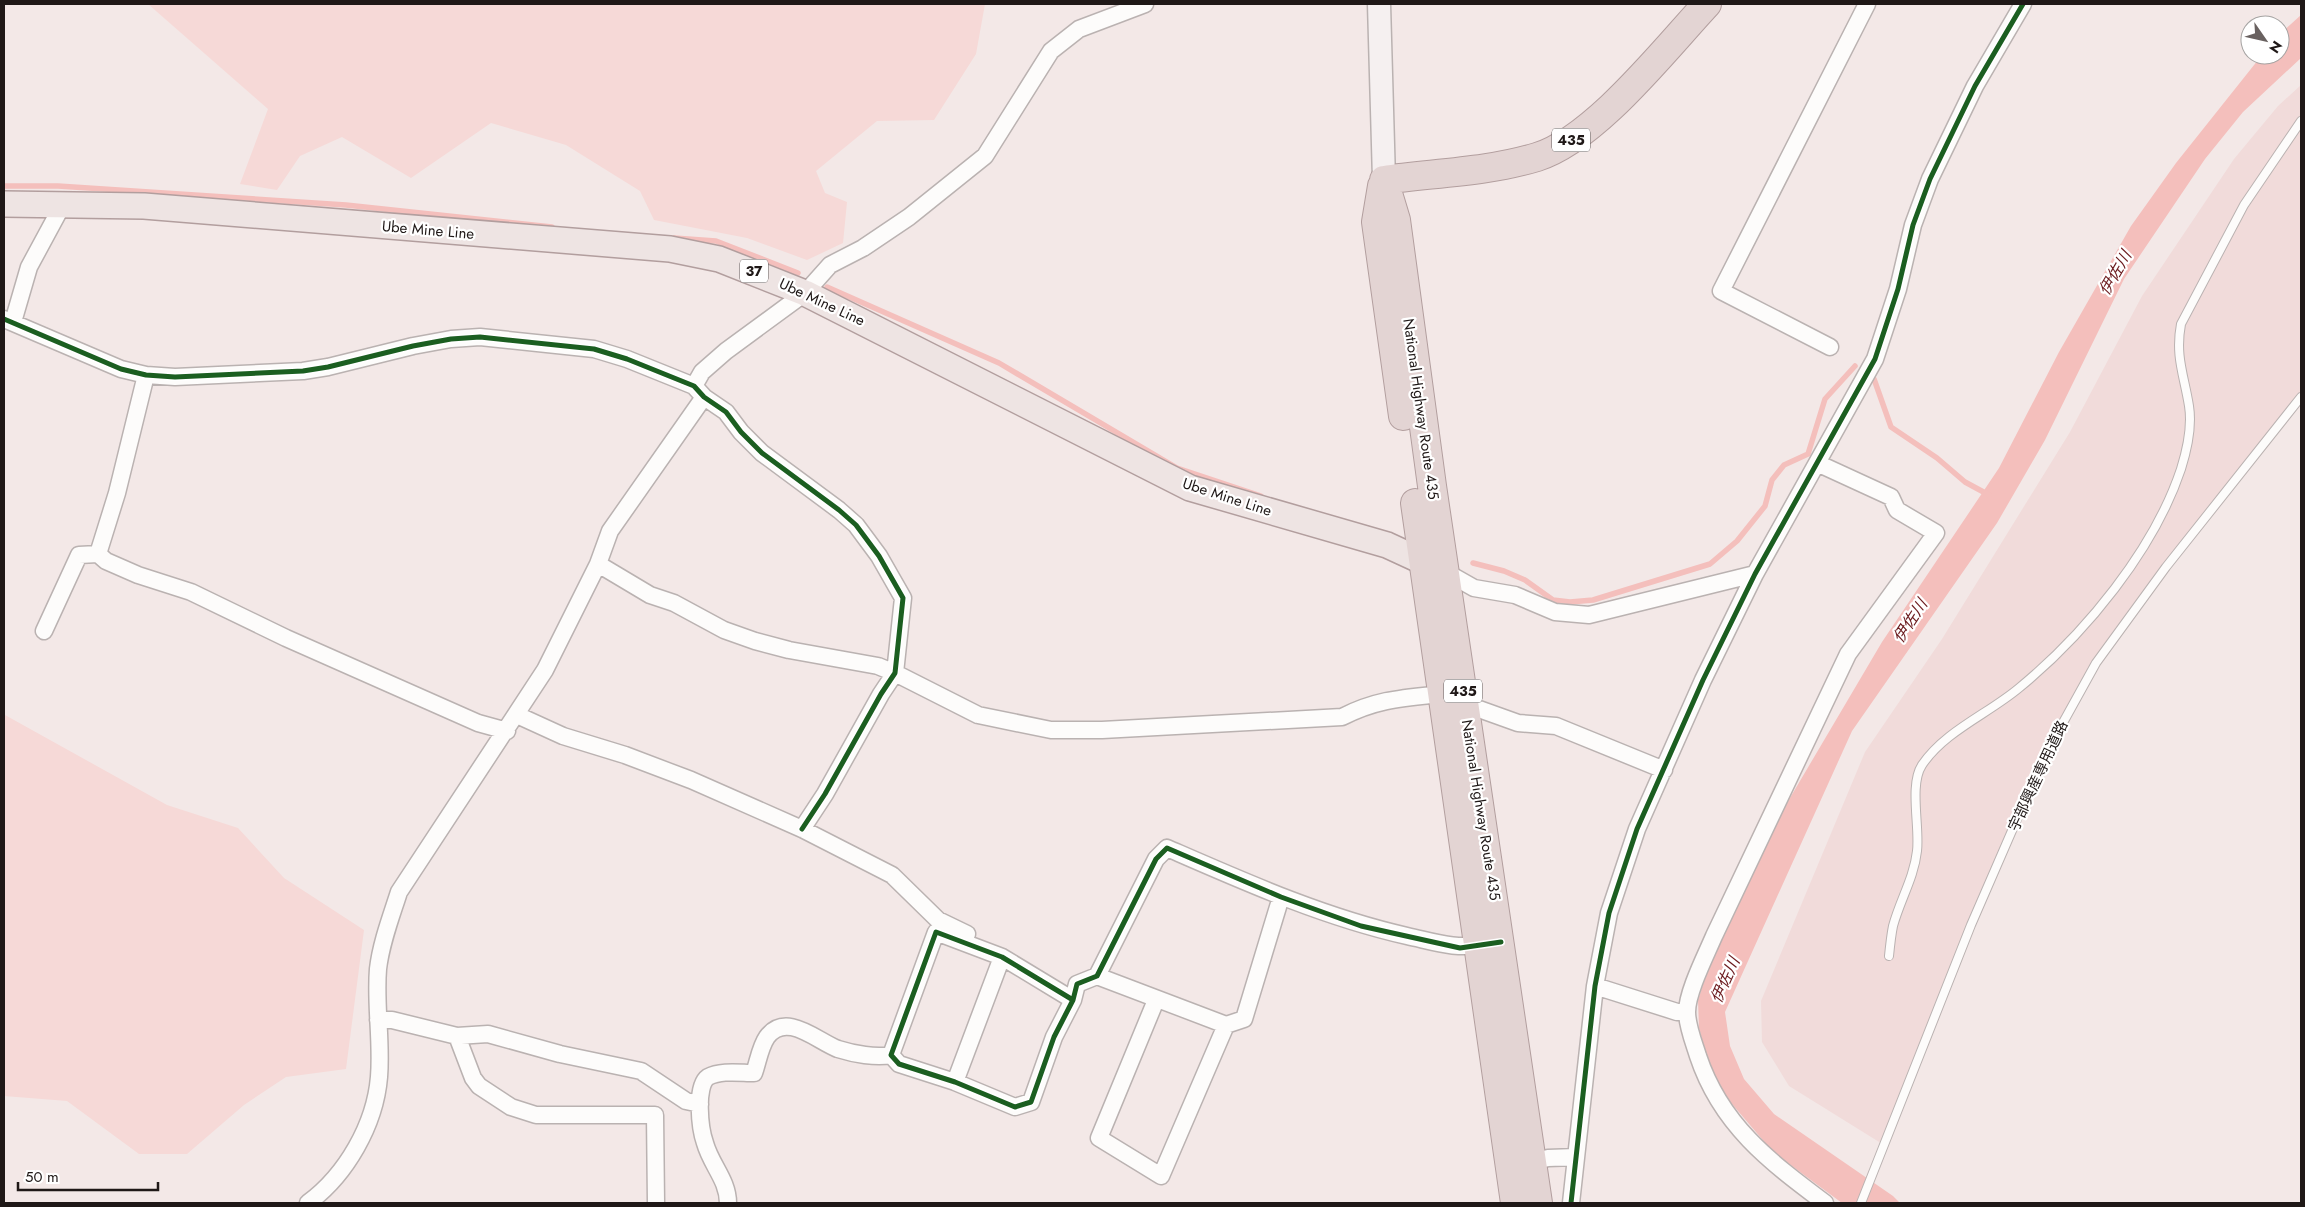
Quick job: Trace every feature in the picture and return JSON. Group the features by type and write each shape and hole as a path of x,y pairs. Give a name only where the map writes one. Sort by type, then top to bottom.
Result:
{"highway":[{"name":"435","path":"1384,180 1498,166 1538,157 1569,142 1609,109 1707,4"},
{"name":"National Highway Route 435","path":"1384,180 1376,222 1434,566 1521,1164 1538,1203"},
{"name":"National Highway Route 435","path":"1514,1203 1521,1164"}],"main road":[{"name":"Ube Mine Line","path":"4,204 144,206 670,249 719,259 805,293 1190,488 1387,544 1434,566"}],"street":[{"path":"308,1203 325,1190 342,1170 372,1112 379,1077 378,969 388,925 399,892 507,731 545,670 598,564 610,532 699,391 702,372 726,351 805,293 830,265 863,248 910,217 985,156 1051,50 1079,29 1145,4"},
{"path":"1379,4 1384,180"},
{"path":"1830,347 1721,291 1867,4"},
{"path":"1571,1203 1595,986 1609,913 1637,829 1703,680 1755,574 1875,359 1898,289 1913,225 1930,179 1975,86 2023,4"},
{"path":"63,204 29,268 9,321 121,369 146,375 175,377 303,371 328,367 413,346 451,339 480,337 594,349 627,359 699,391 726,412 741,432 762,453 839,510 856,525 879,556 903,598 895,672 825,794 802,829"},
{"path":"98,554 117,494 146,375"},
{"path":"1817,463 1892,497 1897,510 1936,532 1848,654 1714,936 1696,979 1687,1011 1694,1045 1706,1080 1726,1113 1748,1141 1775,1165 1825,1203"},
{"path":"44,631 79,555 98,554 106,560 138,575 190,592 286,638 478,723 507,731"},
{"path":"598,564 650,595 674,603 724,630 789,650 878,666 895,672 978,715 1051,730 1102,730 1342,717 1365,705 1397,699 1453,699 1518,722 1556,726 1664,770"},
{"path":"1434,566 1474,588 1514,595 1555,612 1589,615 1755,574"},
{"path":"517,715 563,736 625,755 691,780 802,829 892,875 938,920 972,937 977,948"},
{"path":"891,1055 899,1064 955,1082 1015,1107 1031,1102 1054,1037 1073,1000 1077,984 1097,976 1156,859 1167,848 1281,897 1361,926 1460,948 1490,944"},
{"path":"1097,976 1226,1025 1244,1019 1281,897"},
{"path":"891,1055 936,932 1002,957 1073,1000"},
{"path":"955,1082 1002,957"},
{"path":"1595,986 1677,1012 1687,1011"},
{"path":"1156,1000 1099,1138 1161,1176 1226,1025"},
{"path":"378,1020 392,1020 458,1036 488,1034 560,1054 641,1071 686,1101 700,1104"},
{"path":"728,1203 727,1187 704,1142 700,1090 707,1078 718,1073 754,1073 766,1038 774,1029 784,1026 797,1028 841,1050 881,1057 891,1055"},
{"path":"458,1036 473,1078 479,1086 511,1107 536,1115 655,1115 656,1203"},
{"path":"1521,1164 1548,1158 1576,1157"}],"lane":[{"path":"1889,956 1894,926 1911,880 1917,850 1917,779 1922,766 1946,740 2019,688 2070,641 2132,566 2154,529 2181,469 2188,436 2189,407 2177,343 2181,324 2244,205 2301,121"},
{"name":"宇部興産専用道路","path":"1861,1203 1971,925 2044,757 2096,663 2166,567 2301,397"}],"shaded area":[{"path":"148,4 985,4 976,54 934,120 877,121 816,171 825,193 847,202 843,243 807,260 747,238 654,220 640,191 566,145 491,123 411,178 342,137 300,156 277,190 240,184 268,109"},
{"path":"2301,85 2301,397 2096,663 2044,757 1884,1145 1789,1086 1762,1042 1761,1001 1865,752 1942,639 2070,432 2142,296 2234,159 2278,106"},
{"path":"4,711 5,715 167,805 238,828 284,878 364,930 346,1069 286,1077 244,1105 187,1154 139,1154 67,1101 4,1096"}],"water":[{"name":"伊佐川","path":"2301,15 2301,58 2243,112 2205,159 2124,279 2045,440 1997,523 1852,731 1725,1012 1730,1046 1744,1079 1774,1114 1893,1196 1900,1203 1842,1203 1773,1152 1726,1097 1709,1065 1699,1028 1698,1000 1707,972 1774,825 1882,642 1999,468 2059,352 2131,226 2176,163 2254,65 2290,65 2290,25"}],"waterway":[{"path":"4,186 58,186 346,205 552,227"},
{"path":"674,238 716,241 798,273"},
{"path":"827,287 999,363 1177,468 1261,496"},
{"path":"1473,563 1504,571 1525,580 1553,600 1570,602 1593,600 1710,564 1737,541 1765,506 1772,480 1784,465 1808,454 1825,399 1855,366"},
{"path":"1874,379 1891,427 1937,458 1965,482 1989,495"}],"cycle path":[{"path":"1571,1203 1595,986 1609,913 1637,829 1703,680 1755,574 1875,359 1898,289 1913,225 1930,179 1975,86 2023,4"},
{"path":"4,319 121,369 146,375 175,377 303,371 328,367 413,346 451,339 480,337 594,349 627,359 694,386 704,397 726,412 741,432 762,453 839,510 856,525 879,556 903,598 895,673 881,694 825,794 802,829"},
{"path":"1073,1000 1002,957 936,932 891,1055 899,1064 955,1082 1015,1107 1031,1102 1054,1037 1073,1000 1077,984 1097,976 1156,859 1167,848 1281,897 1361,926 1460,948 1501,942"}]}
